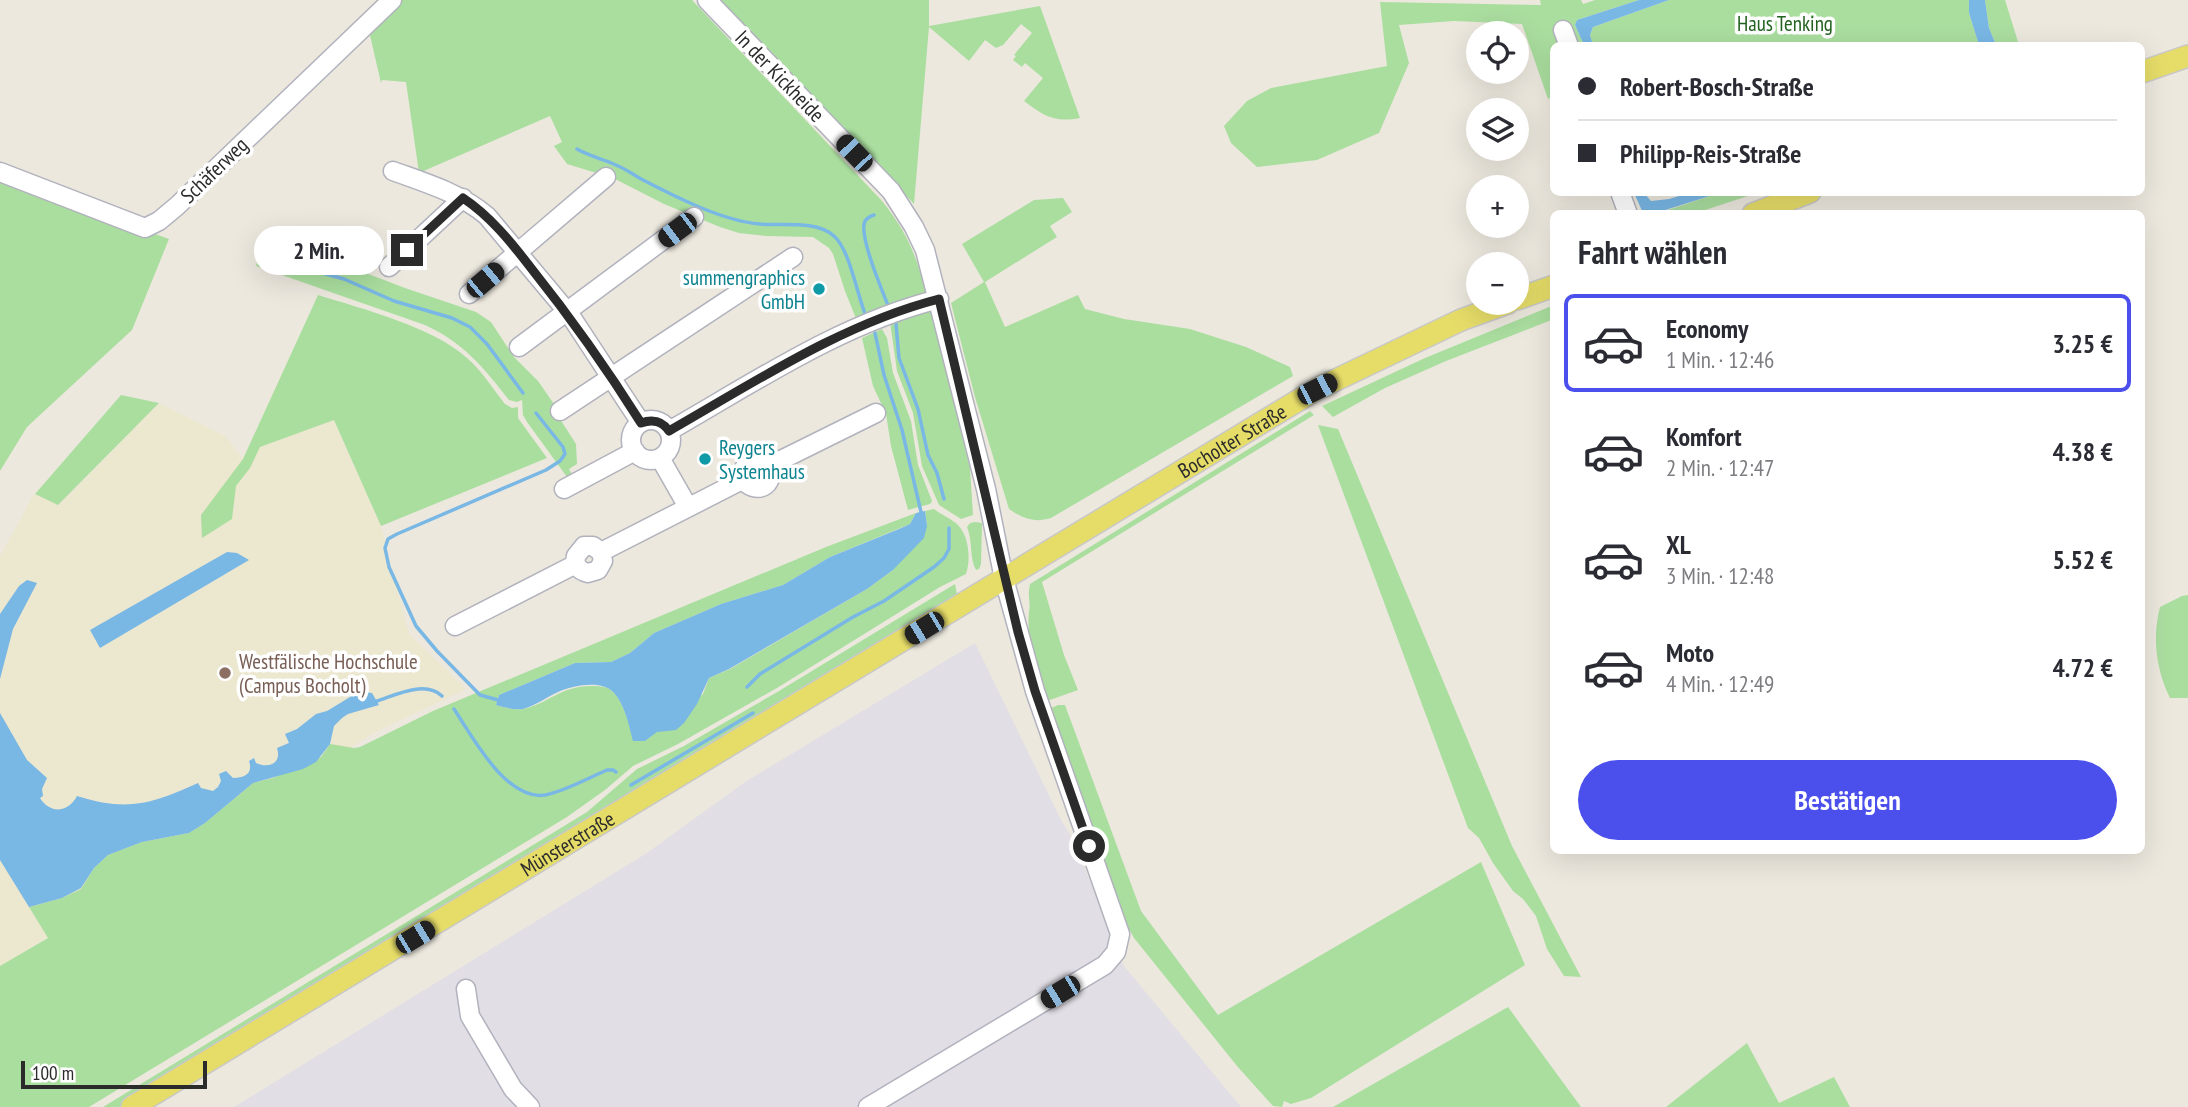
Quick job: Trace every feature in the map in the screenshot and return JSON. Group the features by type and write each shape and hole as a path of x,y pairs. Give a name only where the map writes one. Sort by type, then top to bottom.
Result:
{"main road":[{"path":"2145,71 2188,55"},
{"path":"1763,210 1800,196"},
{"path":"1529,295 1550,287"},
{"name":"Bocholter Straße","path":"1004,579 1317,389 1475,315"},
{"name":"Münsterstraße","path":"132,1107 1004,579"}],"street":[{"name":"Schäferweg","path":"0,172 145,228 159,221 177,206 391,0"},
{"name":"In der Kickheide","path":"707,0 891,191 925,250 985,489 1004,579 1035,691 1120,934 1116,952 1105,965 868,1107"},
{"path":"393,170 463,198 487,216 567,312 641,423"},
{"path":"469,294 606,177"},
{"path":"389,267 463,198"},
{"path":"519,347 694,217"},
{"path":"560,411 793,257"},
{"path":"669,431 832,340 939,299"},
{"path":"455,626 576,564 583,572 593,573 603,561 601,552 744,480 751,487 762,488 772,476 769,466 876,413"},
{"path":"654,421 669,431 671,444 660,458 646,459 635,452 632,436 641,423 654,421"},
{"path":"564,489 635,452"},
{"path":"660,458 688,507"},
{"path":"466,989 470,1016 513,1089 530,1107"}],"shaded area":[{"name":"Westfälische Hochschule (Campus Bocholt)","path":"159,403 225,436 243,459 202,515 202,537 232,519 236,486 250,468 260,447 334,420 381,526 409,634 466,689 374,733 0,967 0,556 34,494 59,505"},
{"path":"975,643 1062,822 1073,839 1124,966 1241,1107 234,1107 647,853 745,782"}],"green space":[{"path":"402,0 692,0 882,201 909,243 926,291 916,300 857,321 833,254 813,237 739,233 664,204 613,178 567,164 554,146 562,142 550,116 419,173 406,82 382,80 381,83 369,31"},
{"path":"720,0 929,0 929,26 1040,6 1080,118 1056,119 1024,101 1043,78 1025,63 1022,67 1013,60 1032,33 1021,24 1003,45 996,48 985,40 969,61 929,27 914,204"},
{"path":"1540,0 1581,0 1583,4 1595,0 1639,0 1577,20 1575,25 1583,42 1550,42 1548,99 1529,44 1529,21 1454,21 1399,25 1409,63 1379,133 1317,160 1257,167 1231,143 1224,126 1247,101 1271,88 1387,66 1380,2 1541,5"},
{"name":"Haus Tenking","path":"1669,0 1969,0 1969,13 1978,42 1592,42 1590,35 1593,27"},
{"path":"1985,0 2005,0 2018,42 1995,42 1989,28"},
{"path":"0,178 169,239 132,330 27,427 0,471"},
{"path":"1710,196 1748,196 1705,210 1668,210"},
{"path":"1063,198 1072,212 1050,226 1057,237 985,282 1005,327 1078,295 1085,309 1124,319 1190,329 1246,347 1290,367 1293,376 1051,518 1034,520 1024,518 1009,509 975,397 951,303 984,282 962,244 1034,200"},
{"path":"277,231 307,258 350,267 476,312 491,322 514,357 538,381 563,417 560,419 576,444 577,464 569,469 574,478 567,477 527,422 523,415 522,400 509,400 462,348 439,332 256,266 262,248"},
{"path":"318,295 397,320 453,347 478,369 505,404 512,408 518,407 518,418 547,458 381,526 334,420 260,447 250,468 236,486 232,519 202,538 201,515 243,459"},
{"path":"1550,307 1550,321 1385,388 1333,417 1322,406 1425,358"},
{"path":"926,310 931,311 970,468 973,515 961,519 939,505 922,466 913,413 897,371 890,322"},
{"path":"882,329 887,338 893,373 911,421 918,465 932,501 930,504 908,510 891,446 886,414 873,386 862,338"},
{"path":"121,395 159,403 58,505 35,494"},
{"path":"1310,411 1314,415 1042,582 1064,655 1078,690 1050,700 1044,696 1029,633 1030,584"},
{"path":"1318,425 1338,429 1512,846 1581,977 1564,976 1547,949 1536,916 1513,891 1479,838 1468,828"},
{"path":"934,509 955,523 965,535 969,555 966,574 940,587 777,688 633,766 567,817 89,1107 0,1107 0,966 48,938 29,907 62,898 81,889 94,868 108,855 142,842 189,833 253,783 273,778 321,757 330,744 360,747 433,711 826,547 916,513 910,524 830,557 783,585 721,604 654,633 630,653 611,662 575,663 499,695 496,705 523,709 571,689 605,687 612,691 620,702 634,741 645,741 703,694 709,678 730,669 867,589 893,570 927,526 925,511"},
{"path":"975,522 982,523 981,564 976,570 967,527"},
{"path":"955,584 957,594 881,642 132,1100 119,1107 103,1107 587,812 637,769 684,746 779,691"},
{"path":"2188,595 2188,698 2170,698 2161,676 2157,653 2158,618 2160,607"},
{"path":"1065,705 1141,911 1218,1015 1481,862 1525,965 1311,1098 1291,1104 1284,1101 1282,1107 1273,1106 1237,1066 1129,929 1049,709"},
{"path":"1508,1007 1581,1107 1333,1107"},
{"path":"1747,1043 1779,1103 1834,1077 1850,1107 1666,1107"}],"water":[{"path":"1639,0 1669,0 1593,27 1590,35 1592,42 1583,42 1575,25 1577,20"},
{"path":"1969,0 1985,0 1989,28 1995,42 1978,42 1969,13"},
{"path":"1635,196 1647,196 1651,201 1679,196 1710,196 1665,210 1642,210"},
{"path":"925,511 927,526 924,538 893,570 867,589 709,678 697,704 676,730 657,732 645,741 633,741 620,702 612,691 600,686 585,685 564,690 523,709 496,705 499,695 575,663 611,662 630,653 654,633 721,604 783,585 830,557 910,524 916,513"},
{"path":"227,552 237,553 249,560 100,648 90,630"},
{"path":"27,580 37,583 13,629 0,679 0,614 19,586"},
{"path":"372,693 379,705 342,718 334,726 330,744 316,762 303,769 253,783 189,833 142,842 108,855 94,868 81,888 62,898 29,907 0,860 0,713 27,760 47,778 42,789 43,796 40,798 49,807 59,809 69,806 77,796 111,804 125,804 153,801 198,783 201,788 213,791 221,781 219,774 226,771 233,778 245,776 250,769 249,761 254,758 256,763 270,765 278,758 277,748 289,743 285,734 297,729 316,714 327,711 355,694"}],"waterway":[{"path":"577,149 716,214 746,222 809,226 827,231 840,243 844,251 866,316"},
{"path":"874,215 865,221 865,238 889,308"},
{"path":"271,247 293,265 344,279 394,301 452,318 470,327 487,344 523,393"},
{"path":"896,324 899,358 918,409 928,455 937,473 944,499"},
{"path":"875,333 921,512"},
{"path":"498,700 480,695 416,626 389,567 385,548 388,539 397,534 546,470 560,461 565,454 563,447 536,413"},
{"path":"747,687 760,674 884,601 934,567 949,549 949,528"},
{"path":"377,701 419,689 435,691 442,696"},
{"path":"454,709 480,750 504,778 531,794 553,793 607,770 616,772"},
{"path":"631,785 753,713"}],"place":[{"name":"summengraphics GmbH","path":"819,289"},
{"name":"Reygers Systemhaus","path":"705,459"},
{"name":"Westfälische Hochschule (Campus Bocholt)","path":"225,673"}],"route":[{"path":"407,250 463,198 475,206 519,252 570,315 641,423 660,422 669,431 832,340 883,318 939,299 1018,632 1035,691 1089,846"}]}
